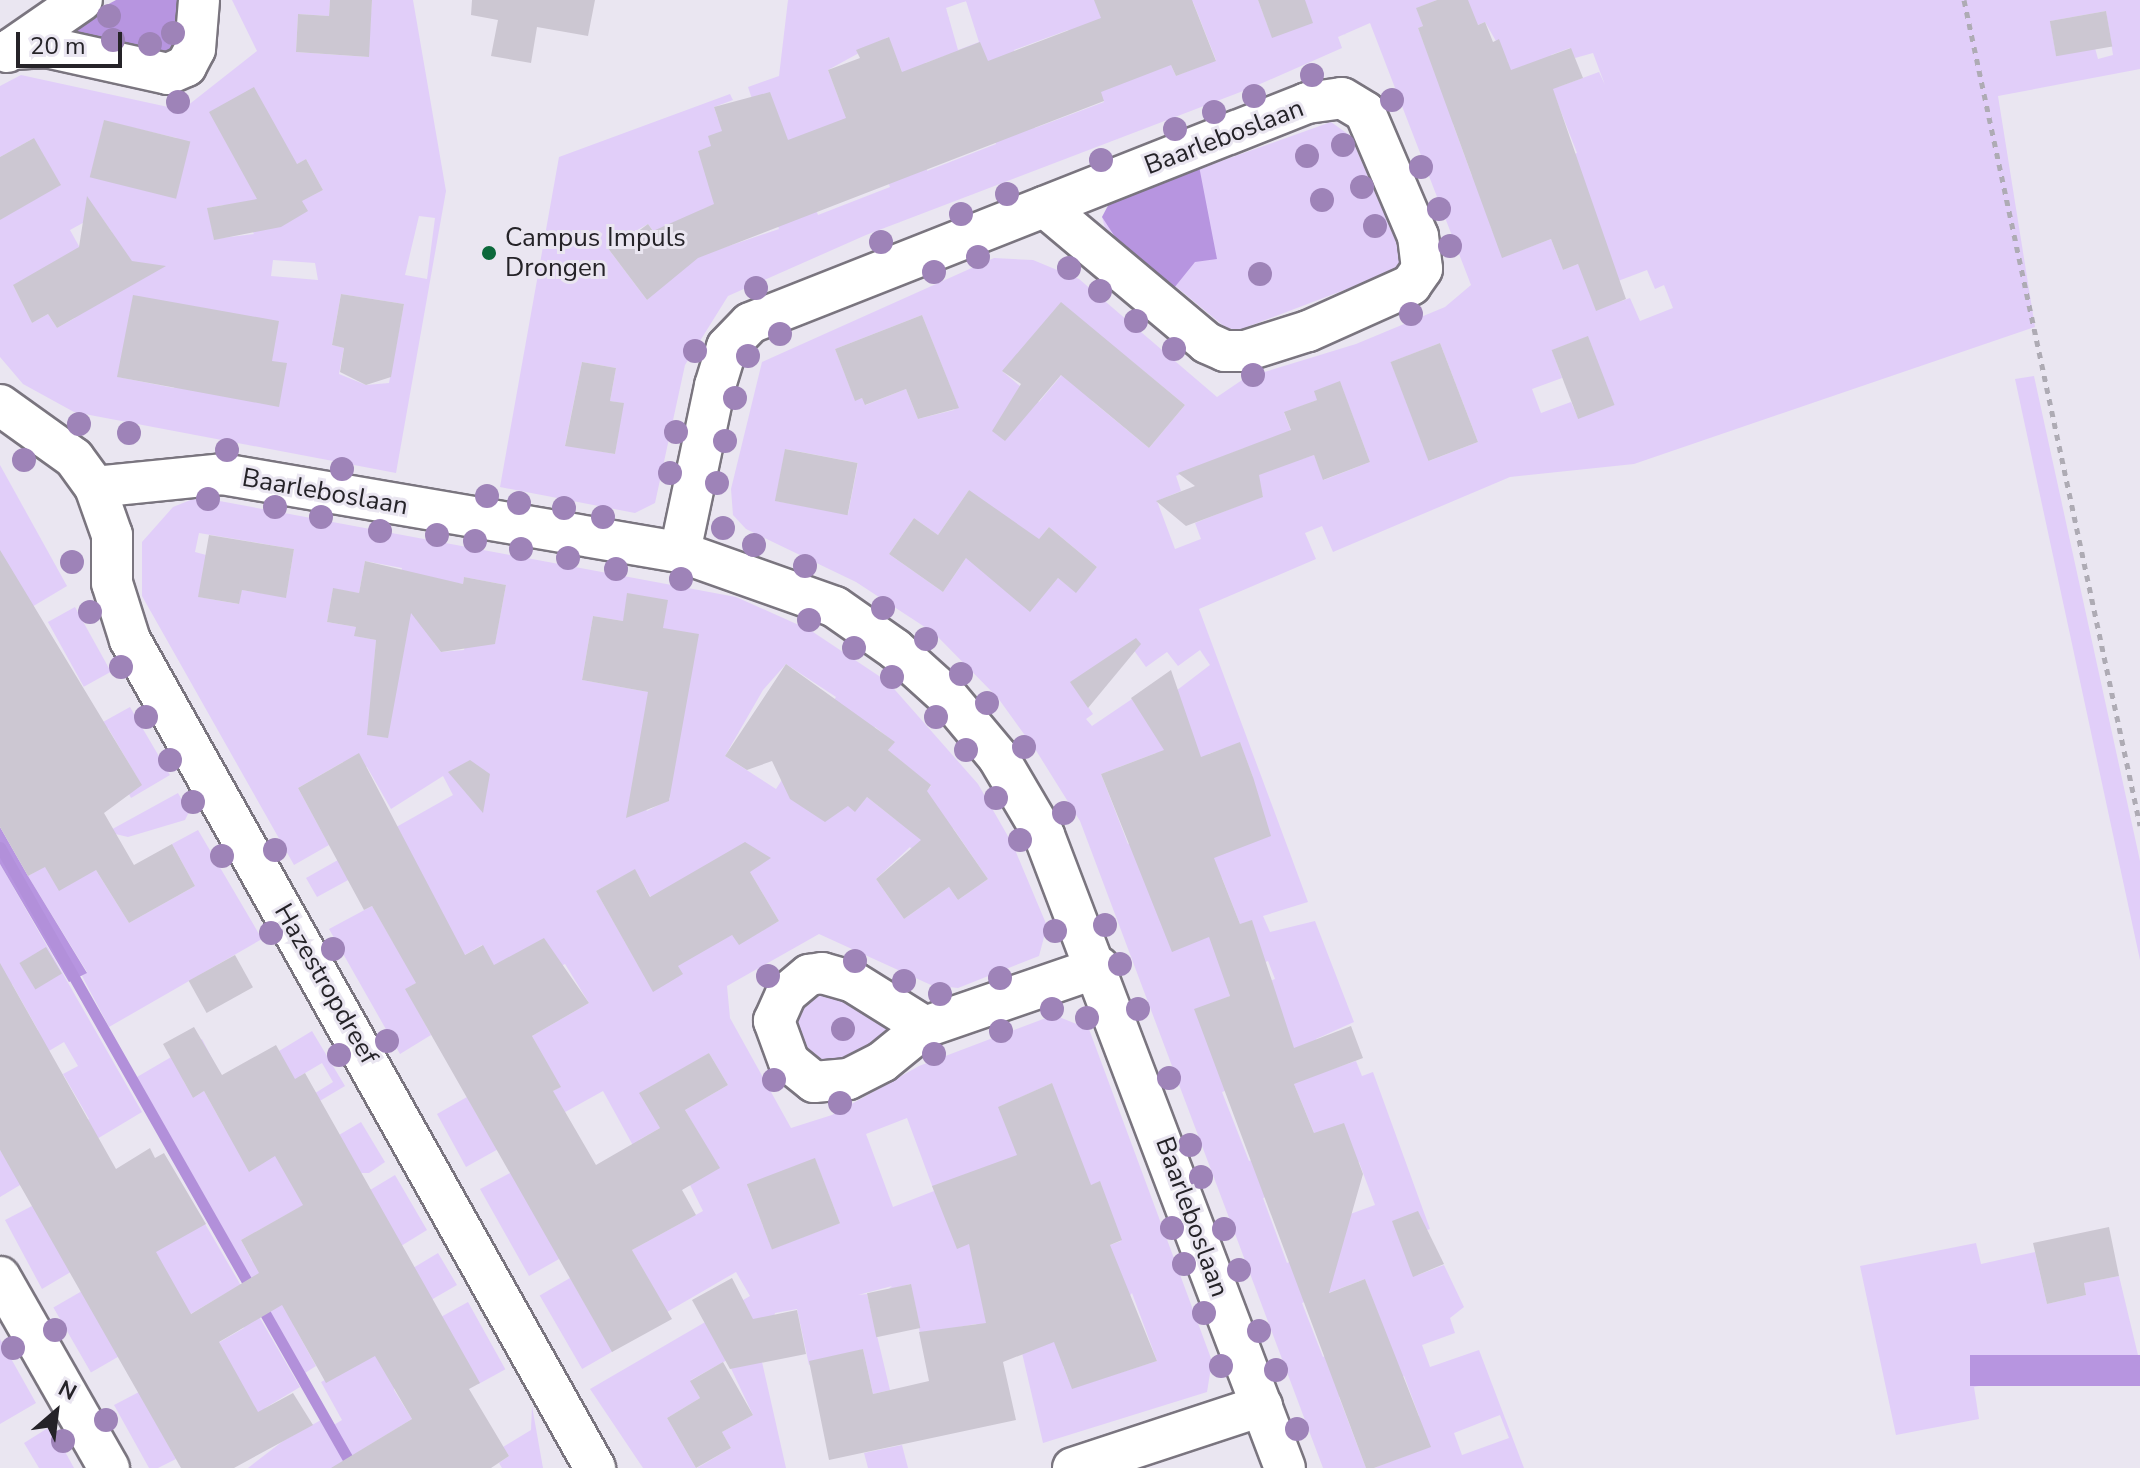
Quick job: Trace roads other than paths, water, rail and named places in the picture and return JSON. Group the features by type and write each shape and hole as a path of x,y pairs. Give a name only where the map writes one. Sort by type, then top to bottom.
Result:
{"street":[{"path":"6,53 82,0"},
{"path":"6,53 46,47 168,74 186,66 195,49 199,0"},
{"name":"Baarleboslaan","path":"680,552 715,386 727,347 750,323 1307,103 1342,98 1365,112 1418,236 1422,269 1411,285 1308,331 1245,351 1225,351 1207,343 1045,207"},
{"path":"0,405 74,458 95,487"},
{"name":"Baarleboslaan","path":"95,487 222,474 680,552 835,607 947,696 998,757 1044,835 1099,967 1285,1468"},
{"name":"Hazestropdreef","path":"95,487 112,535 112,583 130,640 595,1468"},
{"path":"925,1027 1099,967"},
{"path":"0,1277 109,1468"},
{"path":"1073,1468 1262,1406"}],"waterway":[{"path":"0,847 353,1468"}],"place":[{"name":"Campus Impuls Drongen","path":"489,253"}]}
